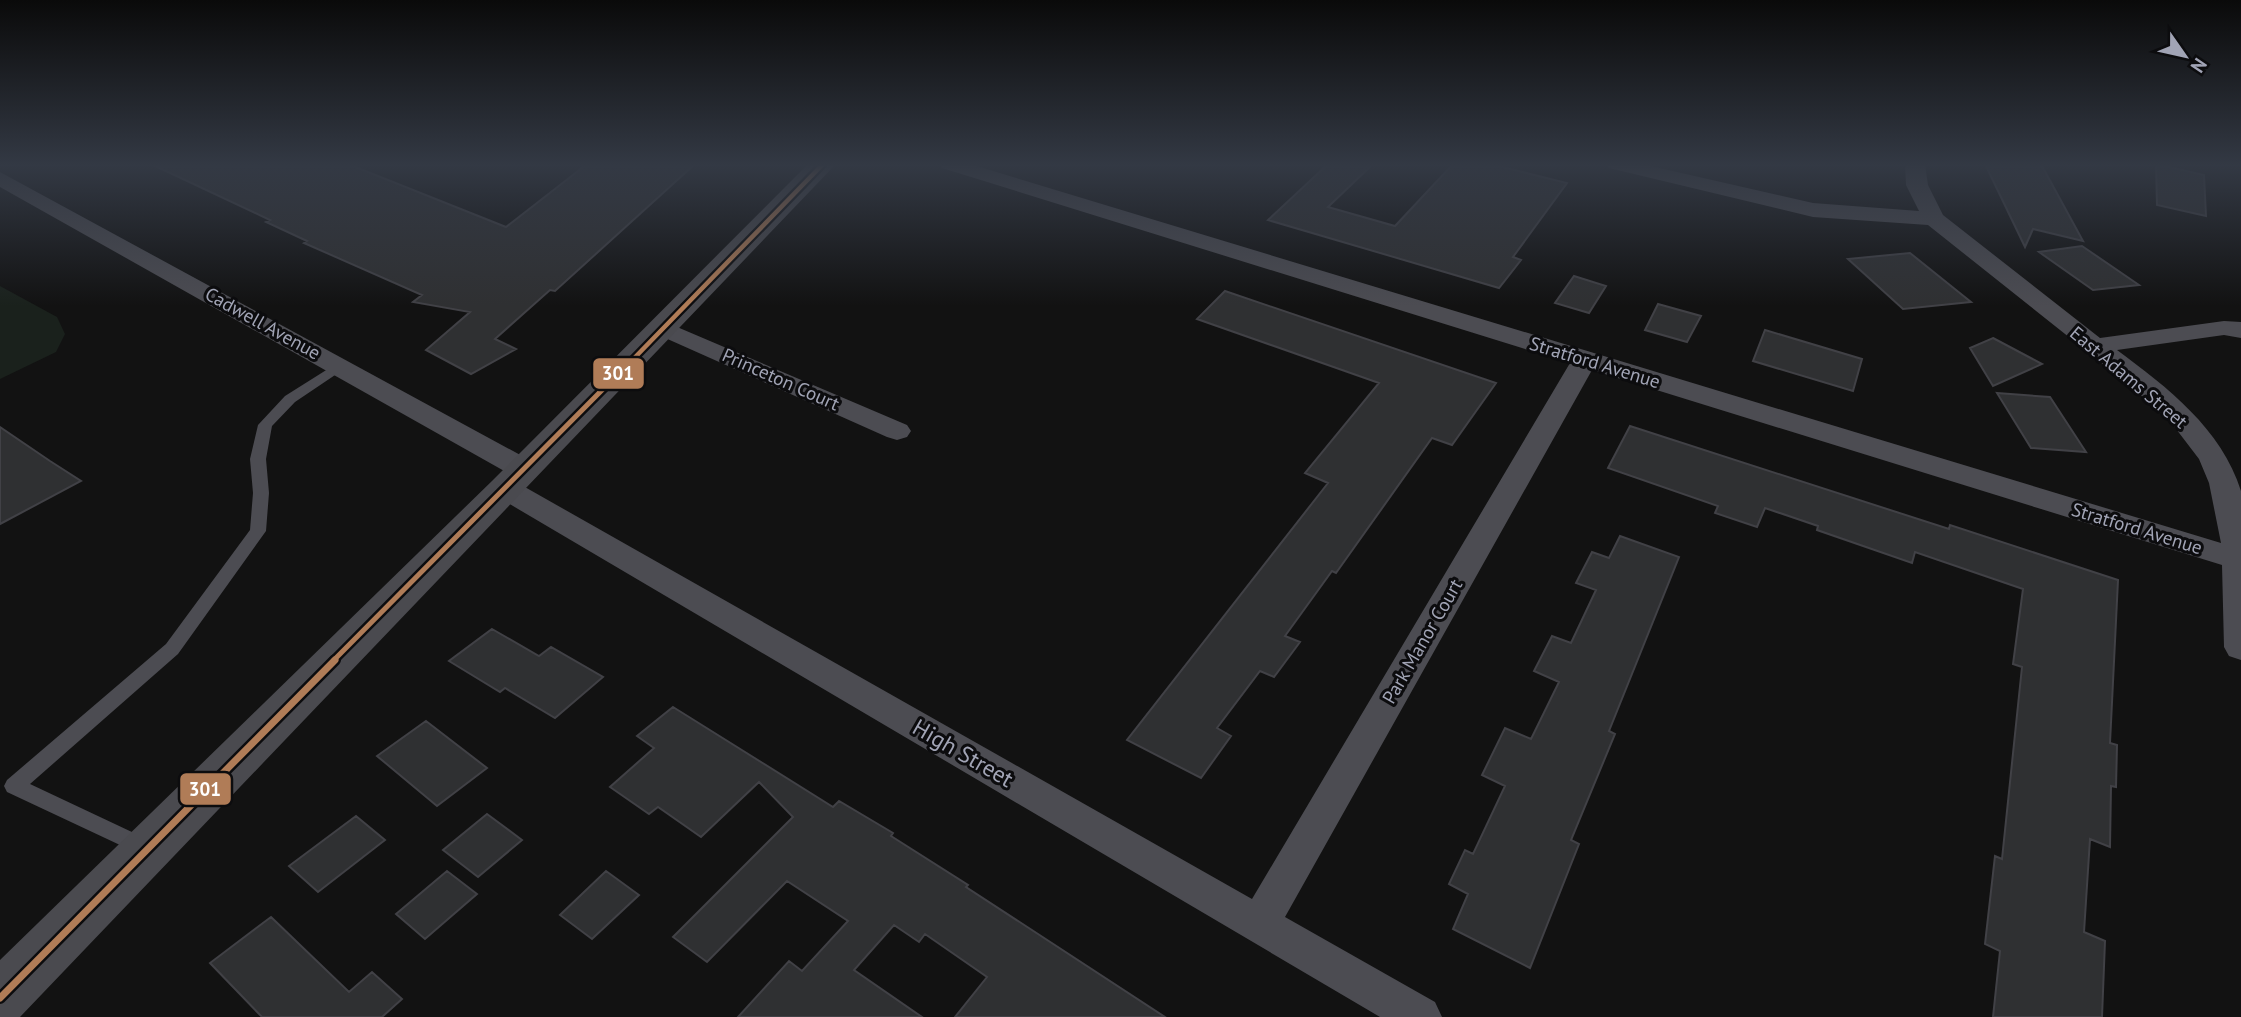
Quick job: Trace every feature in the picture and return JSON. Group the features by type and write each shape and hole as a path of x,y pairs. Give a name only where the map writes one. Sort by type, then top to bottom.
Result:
{"main road":[{"path":"0,998 146,848 515,480 777,211"}],"street":[{"name":"Cadwell Avenue","path":"62,211 339,366 515,480"},
{"name":"Stratford Avenue","path":"1104,211 2238,559"},
{"path":"1833,211 1934,219"},
{"name":"East Adams Street","path":"1930,211 1934,219 2172,410 2211,457 2224,483 2234,528 2238,559 2241,647"},
{"name":"Princeton Court","path":"663,328 897,431"},
{"path":"2094,346 2224,328 2241,330"},
{"name":"Park Manor Court","path":"1260,923 1585,359"},
{"name":"High Street","path":"515,480 1420,1017"}],"lane":[{"path":"146,848 7,785 172,649 258,531 261,493 258,458 265,425 290,399 339,366"}],"shaded area":[{"path":"0,286 57,317 65,334 56,352 0,379"}],"building":[{"path":"252,211 467,211 506,227 526,211 643,211 555,291 550,290 495,339 516,349 471,374 426,350 470,312 413,302 422,295 304,243 307,241 266,222 270,220"},
{"path":"1277,211 1344,211 1395,226 1409,211 1546,211 1513,257 1521,260 1499,288 1268,220"},
{"path":"2008,211 2067,211 2083,241 2033,229 2025,247"},
{"path":"2186,211 2206,211 2206,216"},
{"path":"2082,246 2139,285 2093,290 2039,252"},
{"path":"1910,253 1971,302 1903,309 1848,259"},
{"path":"1574,276 1606,286 1589,313 1555,303"},
{"path":"1225,291 1496,383 1452,445 1432,438 1336,573 1332,571 1285,636 1300,642 1274,677 1260,671 1217,728 1231,736 1201,778 1127,740 1328,483 1305,473 1379,383 1197,319"},
{"path":"1658,304 1701,316 1687,342 1645,330"},
{"path":"1765,330 1862,359 1853,391 1753,361"},
{"path":"1993,338 2042,364 1993,386 1970,348"},
{"path":"1997,393 2050,397 2086,452 2031,448"},
{"path":"1630,426 1949,529 1950,525 2118,580 2110,743 2117,745 2116,787 2111,786 2110,847 2090,839 2084,932 2105,941 2102,1017 1993,1017 2000,951 1985,944 1995,856 2002,859 2022,667 2013,664 2023,589 1915,552 1912,563 1817,530 1818,526 1765,508 1757,527 1715,513 1718,506 1608,468"},
{"path":"0,427 50,461 81,481 0,524"},
{"path":"1620,536 1679,557 1609,731 1615,734 1571,840 1579,844 1530,968 1453,929 1468,894 1449,884 1465,850 1473,854 1505,786 1482,775 1505,728 1531,739 1559,682 1534,671 1552,636 1571,643 1596,590 1576,583 1592,552 1609,558"},
{"path":"492,629 539,656 551,647 603,677 555,718 505,688 500,692 449,661"},
{"path":"673,707 833,807 839,801 893,833 891,836 968,885 966,887 1165,1017 955,1017 987,977 925,934 919,942 894,925 854,970 922,1017 738,1017 789,961 802,971 848,921 787,881 707,962 673,937 793,817 759,782 701,837 658,807 649,814 610,787 654,748 637,736"},
{"path":"426,721 487,768 437,806 377,756"},
{"path":"487,814 522,840 478,877 443,850"},
{"path":"356,816 385,840 318,892 289,866"},
{"path":"447,871 477,894 425,939 396,914"},
{"path":"606,871 639,895 592,939 560,915"},
{"path":"271,917 349,992 372,972 402,999 382,1017 262,1017 210,963"}],"transit line":[{"name":"301","path":"0,998 146,848 506,489 777,211"}]}
